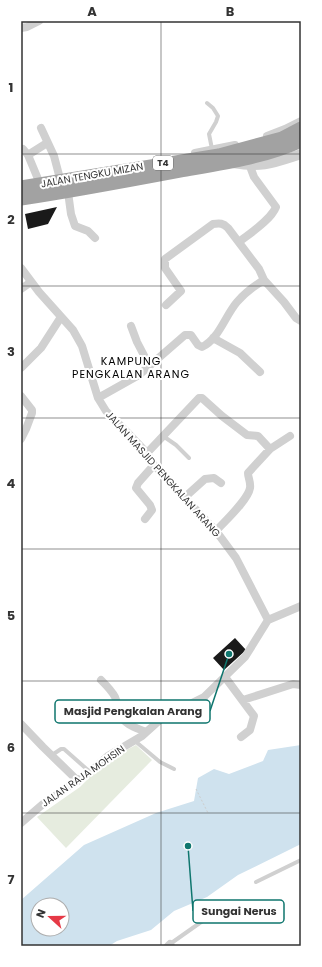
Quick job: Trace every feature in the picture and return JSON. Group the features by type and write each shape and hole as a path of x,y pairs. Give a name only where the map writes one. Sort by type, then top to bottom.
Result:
{"highway":[{"name":"JALAN TENGKU MIZAN","path":"21,187 219,155 282,138 301,128"},
{"name":"JALAN TENGKU MIZAN","path":"21,199 68,192 229,162 249,162 301,141"}],"street":[{"path":"22,26 39,21"},
{"path":"21,181 212,149 259,139 301,121"},
{"path":"41,128 54,156 59,175"},
{"path":"38,179 25,152 47,143"},
{"path":"239,242 266,220 275,211 276,207 254,177 249,162 271,164 301,154"},
{"path":"68,192 71,214 75,226 88,231 95,238"},
{"path":"166,305 181,291 165,268 165,259 213,224 220,223 224,224 239,242 260,269 264,280 296,318 301,321"},
{"name":"JALAN MASJID PENGKALAN ARANG","path":"21,268 60,317 73,330 82,346 98,398 106,411 146,453 154,465 216,530 236,558 268,620"},
{"path":"98,398 138,375 185,335 191,335 198,345 202,347 207,344 213,338 237,302 264,280"},
{"path":"21,289 31,282"},
{"path":"21,368 41,348 60,317"},
{"path":"131,326 137,342 150,365"},
{"path":"213,338 240,353 260,372"},
{"path":"21,396 32,410 21,439"},
{"path":"146,453 199,398 202,398 222,416 247,435 258,436 270,450"},
{"path":"216,530 239,506 250,491 251,484 248,473 270,450 290,436"},
{"path":"145,520 152,510 150,505 136,488 138,483 154,465"},
{"path":"185,497 205,479 214,478 221,483"},
{"path":"268,620 301,606"},
{"name":"JALAN RAJA MOHSIN","path":"21,824 43,804 78,781 108,756 135,741 162,718 204,697 245,657 268,620"},
{"path":"225,677 254,716 250,730 241,737"},
{"path":"101,680 116,699 120,716 124,721 130,726 146,732"},
{"path":"243,700 293,684 301,684"},
{"path":"21,724 78,781"}],"lane":[{"path":"207,103 213,108 218,116 209,134 212,149"},
{"path":"163,436 176,445 189,458"},
{"path":"135,741 160,762 174,769"},
{"path":"51,755 64,748 90,772"},
{"path":"256,882 301,860"},
{"path":"170,945 221,908"}],"path":[{"path":"196,789 208,813"}],"shaded area":[{"path":"136,745 152,760 66,848 37,817 80,787 107,760"}],"water":[{"path":"301,745 301,844 238,875 207,897 174,911 151,930 117,941 109,946 21,946 21,900 84,845 156,813 194,801 198,778 214,769 229,774 263,761 268,750"}],"building":[{"path":"57,207 48,224 28,229 25,214"},
{"path":"235,638 246,650 224,670 213,658"}],"place":[{"name":"Masjid Pengkalan Arang","path":"229,654"},
{"name":"Sungai Nerus","path":"188,846"}],"district":[{"name":"KAMPUNG PENGKALAN ARANG","path":"131,367"}]}
